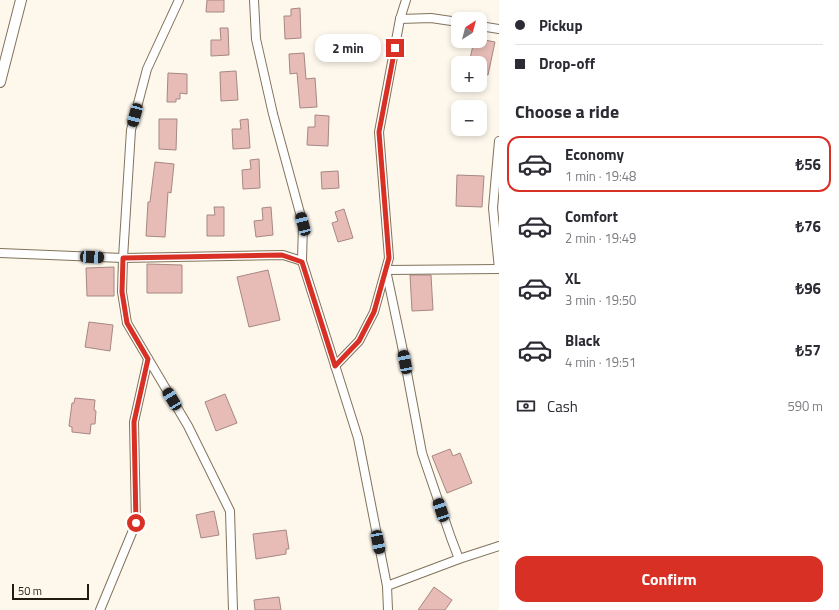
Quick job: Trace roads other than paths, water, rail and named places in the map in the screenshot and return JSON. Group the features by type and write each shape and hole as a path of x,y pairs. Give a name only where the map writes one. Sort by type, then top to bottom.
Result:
{"street":[{"path":"0,82 21,0"},
{"path":"179,0 147,70 131,130 122,292 127,323 188,426 230,511 233,610"},
{"path":"254,0 256,39 273,114 303,224 302,262 358,438 387,586 388,610"},
{"path":"335,366 359,341 374,312 389,258 379,132 400,19 406,0"},
{"path":"400,19 431,18 451,21"},
{"path":"487,27 499,29"},
{"path":"386,270 499,269 493,208 499,141"},
{"path":"0,253 123,258 282,255 302,262"},
{"path":"386,270 422,453 459,559"},
{"path":"100,610 136,523 134,422 148,359"},
{"path":"387,586 459,559 499,546"}]}
